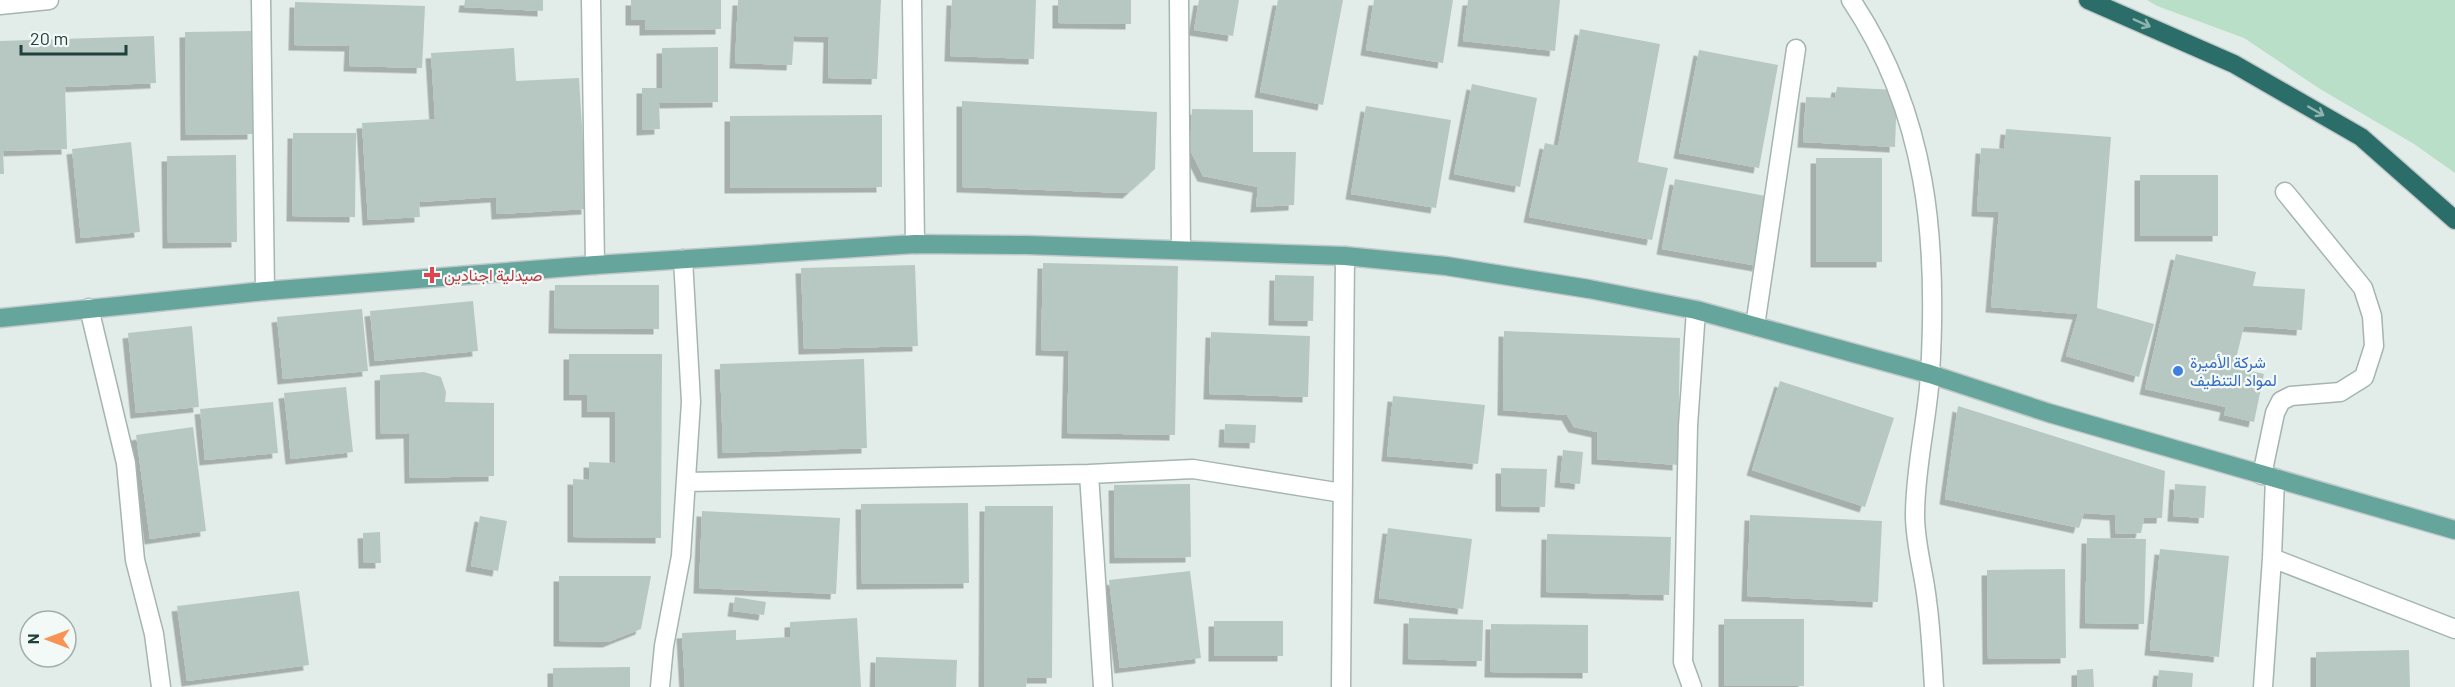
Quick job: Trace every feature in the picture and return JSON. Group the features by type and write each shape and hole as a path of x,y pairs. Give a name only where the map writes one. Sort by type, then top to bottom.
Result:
{"highway":[{"path":"2088,0 2234,64 2361,137 2455,220"}],"main road":[{"path":"0,318 265,291 595,265 915,244 1026,245 1345,256 1457,268 1589,289 1696,310 1930,374 2049,413 2455,530"}],"street":[{"path":"0,5 49,0"},
{"path":"261,0 265,291"},
{"path":"591,0 595,265"},
{"path":"912,0 915,244"},
{"path":"1179,0 1181,250"},
{"path":"1851,0 1884,55 1902,97 1922,172 1931,274 1930,374 1917,475 1915,517 1918,557 1927,599 1934,687"},
{"path":"1755,326 1796,49"},
{"path":"2263,687 2272,558 2268,477 2275,413 2281,401 2290,396 2340,392 2364,377 2374,346 2372,316 2363,288 2285,192"},
{"path":"1341,687 1345,256"},
{"path":"660,687 664,646 681,556 691,402 683,259"},
{"path":"89,308 126,463 135,560 154,634 161,687"},
{"path":"1692,687 1683,662 1688,426 1696,310"},
{"path":"686,482 1193,470 1342,493"},
{"path":"1089,474 1090,520 1103,687"},
{"path":"2272,558 2455,629"}],"green space":[{"path":"2147,0 2455,0 2455,173 2414,144 2320,89 2244,38 2157,6"}],"building":[{"path":"465,0 543,0 543,11 464,7"},
{"path":"631,0 721,0 721,29 645,30 645,20 631,20"},
{"path":"738,0 881,0 877,79 828,78 829,37 794,36 792,65 735,63"},
{"path":"952,0 1036,0 1034,59 950,56"},
{"path":"1058,0 1131,0 1131,24 1058,23"},
{"path":"1199,0 1239,0 1233,36 1194,30"},
{"path":"1278,0 1343,0 1323,105 1260,92"},
{"path":"1374,0 1453,0 1443,63 1366,50"},
{"path":"1468,0 1560,0 1555,51 1463,41"},
{"path":"295,2 425,6 422,68 349,66 350,46 294,45"},
{"path":"1580,29 1660,44 1638,162 1668,168 1652,240 1529,217 1545,143 1558,146"},
{"path":"251,31 253,134 186,135 185,32"},
{"path":"154,36 156,83 65,87 67,149 3,151 4,174 0,174 0,41"},
{"path":"718,47 718,102 659,103 660,129 642,130 642,88 662,88 662,48"},
{"path":"514,48 516,81 579,78 587,209 497,214 496,197 419,202 420,217 368,220 362,123 435,119 431,53"},
{"path":"1699,50 1778,65 1759,168 1679,153"},
{"path":"1472,84 1537,98 1520,187 1454,174"},
{"path":"1837,87 1897,90 1895,147 1803,142 1806,97 1835,98"},
{"path":"962,101 1157,112 1155,169 1128,193 962,187"},
{"path":"1366,106 1451,120 1436,208 1351,194"},
{"path":"1192,109 1253,110 1253,152 1296,152 1294,205 1256,207 1258,187 1203,176 1190,150"},
{"path":"882,115 882,187 730,188 730,116"},
{"path":"2006,129 2111,137 2097,308 2154,324 2139,377 2066,356 2078,314 1991,307 1999,212 1977,211 1981,148 2004,149"},
{"path":"293,133 356,133 355,217 292,216"},
{"path":"131,142 140,232 81,238 72,149"},
{"path":"236,155 237,242 168,243 167,156"},
{"path":"1816,158 1882,158 1882,262 1816,262"},
{"path":"2140,175 2218,175 2218,236 2140,236"},
{"path":"1675,179 1771,197 1758,266 1662,249"},
{"path":"2176,254 2256,272 2253,286 2305,289 2302,330 2244,326 2234,367 2264,374 2254,422 2224,415 2226,407 2145,389"},
{"path":"1043,263 1178,266 1175,435 1067,433 1069,351 1041,350"},
{"path":"915,265 918,346 804,349 801,268"},
{"path":"1275,275 1314,276 1313,321 1274,320"},
{"path":"555,285 659,285 659,329 554,328"},
{"path":"473,301 478,351 375,361 370,311"},
{"path":"362,309 368,371 283,379 277,317"},
{"path":"192,326 199,407 136,413 128,333"},
{"path":"1504,331 1680,338 1678,465 1597,459 1597,432 1574,427 1567,415 1503,410"},
{"path":"1211,332 1310,336 1308,397 1209,394"},
{"path":"569,354 662,354 661,538 573,537 573,479 589,480 589,462 615,463 615,412 587,412 587,395 569,395"},
{"path":"864,359 867,448 723,453 720,364"},
{"path":"424,372 441,377 446,392 445,402 494,403 494,476 410,478 409,433 381,434 380,375"},
{"path":"1780,381 1894,418 1865,507 1752,470"},
{"path":"346,387 353,452 291,459 284,393"},
{"path":"1393,396 1485,405 1478,464 1387,456"},
{"path":"273,402 278,453 205,460 200,409"},
{"path":"1958,406 2165,471 2162,518 2144,518 2141,533 2116,534 2115,515 2084,513 2079,528 1945,499"},
{"path":"1225,424 1256,425 1255,443 1224,442"},
{"path":"193,427 206,531 150,539 136,435"},
{"path":"1563,450 1583,452 1580,484 1560,482"},
{"path":"1501,468 1547,469 1545,507 1501,506"},
{"path":"1190,484 1191,557 1115,558 1114,485"},
{"path":"2175,484 2206,486 2204,518 2173,516"},
{"path":"968,503 969,583 862,584 861,504"},
{"path":"985,506 1053,506 1052,678 1027,678 1026,687 984,687"},
{"path":"702,511 840,518 836,594 699,588"},
{"path":"1750,515 1882,521 1878,602 1747,596"},
{"path":"480,516 507,521 498,571 471,566"},
{"path":"1388,528 1472,539 1463,609 1379,598"},
{"path":"380,532 381,563 364,563 363,533"},
{"path":"1547,534 1671,537 1669,595 1546,592"},
{"path":"2087,538 2146,539 2144,624 2085,623"},
{"path":"2160,549 2229,556 2219,657 2150,650"},
{"path":"2065,569 2066,658 1988,659 1987,570"},
{"path":"1190,571 1201,658 1120,668 1109,580"},
{"path":"559,576 651,576 641,629 608,642 559,641"},
{"path":"299,591 309,665 187,681 177,606"},
{"path":"735,597 766,602 764,615 733,611"},
{"path":"857,618 861,687 685,687 682,633 736,630 736,640 790,637 790,622"},
{"path":"1409,618 1483,620 1482,661 1408,659"},
{"path":"1724,619 1804,619 1804,686 1724,686"},
{"path":"1214,621 1283,621 1283,656 1214,656"},
{"path":"1491,624 1588,625 1588,673 1490,672"},
{"path":"2409,650 2410,687 2316,687 2316,652"},
{"path":"876,657 957,660 956,687 875,687"},
{"path":"630,667 630,687 553,687 553,668"},
{"path":"2093,669 2094,687 2077,687 2077,670"},
{"path":"2159,670 2193,673 2192,687 2157,687"}],"place":[{"name":"صيدلية اجنادين","path":"432,275"},
{"name":"شركة الأميرة لمواد التنظيف","path":"2178,371"}]}
